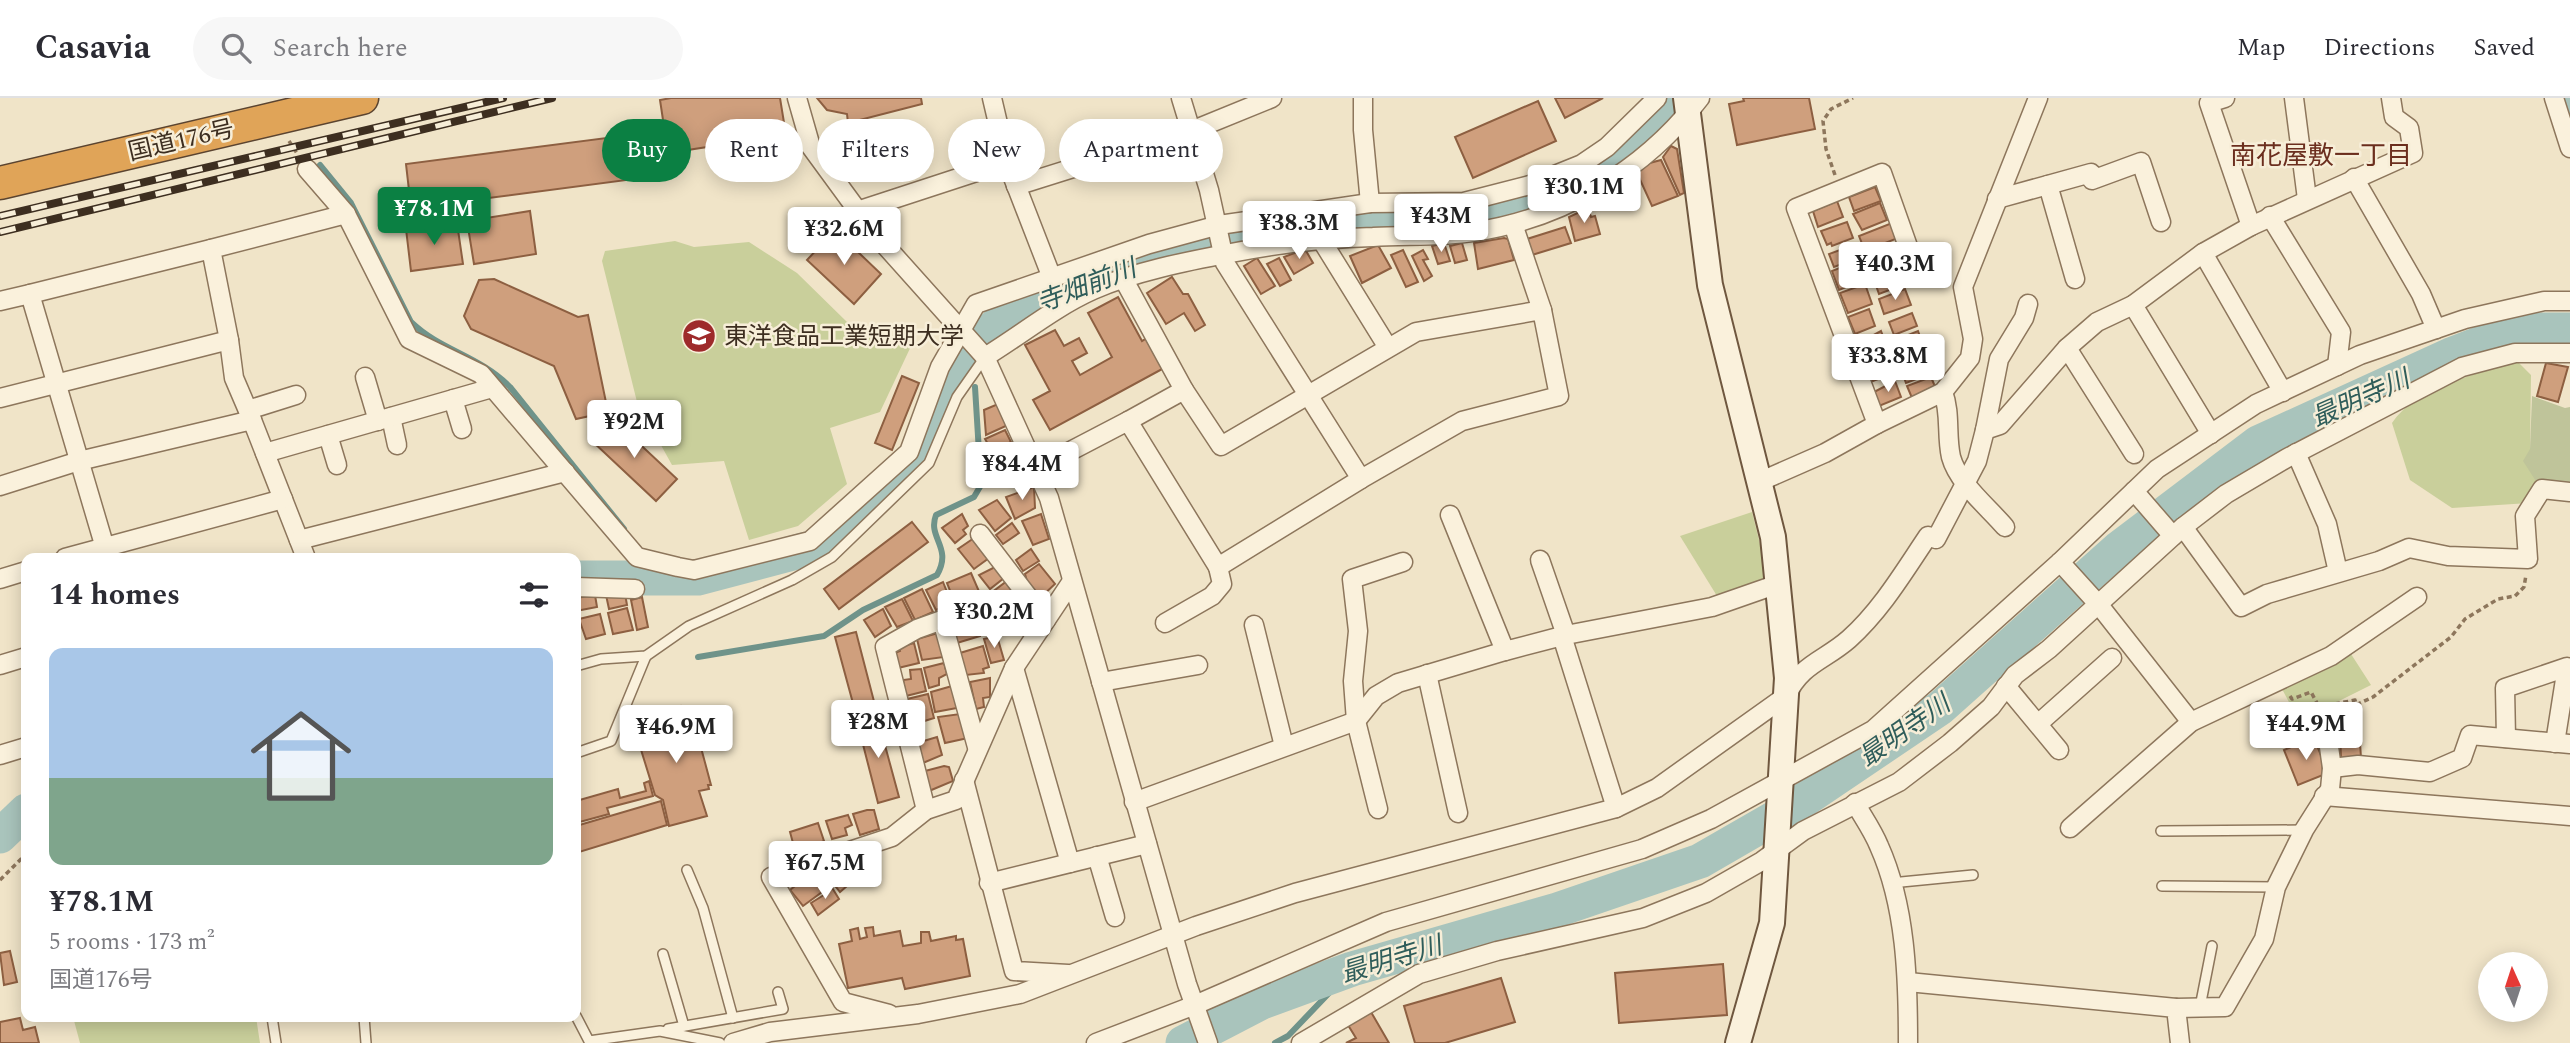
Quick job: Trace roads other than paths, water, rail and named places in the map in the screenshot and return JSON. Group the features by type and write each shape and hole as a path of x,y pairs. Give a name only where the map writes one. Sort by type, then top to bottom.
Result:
{"highway":[{"name":"国道176号","path":"0,183 362,98"}],"street":[{"path":"797,98 811,147 857,211 974,345 1049,498 1134,802 1208,1043"},
{"path":"992,98 997,119"},
{"path":"1181,98 1187,119"},
{"path":"1220,119 1272,98"},
{"path":"1363,98 1363,130 1370,203"},
{"path":"974,345 976,304 1149,244 1217,226 1370,203 1464,202 1530,186 1582,164 1607,147 1657,98"},
{"path":"1759,482 1825,453 1943,392 1970,358 1973,339 1963,287 2038,98"},
{"path":"2225,98 2209,103 2251,226"},
{"path":"2294,98 2307,199"},
{"path":"1985,430 2000,425 2067,348 2097,322 2133,305 2203,253 2270,216 2413,153 2409,128 2394,117 2391,98"},
{"path":"2554,98 2570,148"},
{"path":"307,169 346,214 409,339 481,374 637,557 694,570 810,541 909,452 940,367 974,345 1094,290 1223,254 1322,241 1472,233 1513,224 1578,200 1606,184 1648,153 1690,103"},
{"path":"1690,103 1710,285 1773,537 1787,678 1772,923 1738,1043"},
{"path":"1997,199 2091,173 2092,180 2141,162 2161,222"},
{"path":"1016,186 1059,172"},
{"path":"1877,424 1796,208 1882,173 1912,255"},
{"path":"2354,178 2421,294 2436,328"},
{"path":"857,211 948,181"},
{"path":"1014,182 1052,278"},
{"path":"1205,182 1225,263 1361,479"},
{"path":"2048,185 2075,279"},
{"path":"0,301 346,214"},
{"path":"2270,216 2341,332 2337,366"},
{"path":"1218,567 1462,421 1559,396 1542,310 1513,224"},
{"path":"1322,241 1387,346"},
{"path":"211,249 234,378 304,553"},
{"path":"2203,253 2283,392"},
{"path":"1124,280 1184,390 1221,446 1387,346 1416,332 1542,310"},
{"path":"30,294 106,552 283,499"},
{"path":"1096,1043 1196,1009 1386,922 1642,849 1781,786 1873,730 2062,563 2157,469 2256,404 2337,366 2436,328 2544,301 2570,301"},
{"path":"733,1043 770,1032 898,1017 1020,994 1079,974 1173,935 1295,893 1616,808 1657,788 1786,696 1795,678 1847,641 1882,605 1928,536 1936,539 1964,480 1977,461 2000,359 2024,318 2028,304"},
{"path":"2133,305 2211,434"},
{"path":"0,398 229,340"},
{"path":"2067,348 2134,454"},
{"path":"1301,1043 1419,974 1497,951 1643,918 1706,893 1803,831 1899,782 1950,743 1991,707 2015,675 2178,531 2226,494 2296,453 2462,368 2515,353 2570,353"},
{"path":"365,377 397,445"},
{"path":"265,453 492,388"},
{"path":"1036,469 1184,390"},
{"path":"1943,392 1948,407 1951,458 1964,480 2005,527"},
{"path":"0,486 79,461 250,415 296,396"},
{"path":"453,400 462,429"},
{"path":"1128,421 1218,567 1222,584 1212,596 1165,623"},
{"path":"328,435 337,465"},
{"path":"2296,453 2327,523 2338,572"},
{"path":"299,540 565,472"},
{"path":"2134,491 2178,531 2241,607 2267,594 2409,548 2448,556 2528,559 2525,516 2543,489 2570,492"},
{"path":"1450,515 1450,536 1505,651"},
{"path":"979,534 1046,620"},
{"path":"1540,560 1616,808"},
{"path":"1378,809 1356,721 1353,681 1358,631 1352,579 1403,562"},
{"path":"2062,563 2191,722"},
{"path":"0,579 21,573"},
{"path":"898,1017 843,1002 771,877 892,837 926,810 956,800 1014,668 1072,581"},
{"path":"1134,802 1356,721 1376,696 1398,683 1564,636 1712,607 1778,584"},
{"path":"581,587 635,589"},
{"path":"2070,828 2191,722 2331,656 2417,597"},
{"path":"926,810 885,647 917,629 962,612"},
{"path":"942,620 977,747"},
{"path":"1254,625 1284,746"},
{"path":"2039,723 2112,658"},
{"path":"0,666 21,659"},
{"path":"1101,682 1198,664"},
{"path":"2332,768 2358,765 2430,772 2462,758 2470,735 2563,744 2567,667 2505,688 2506,738"},
{"path":"1014,668 1070,863"},
{"path":"1427,674 1458,813"},
{"path":"2006,686 2059,750"},
{"path":"1908,982 2176,1008 2225,1007 2264,939 2276,887 2304,830 2330,789 2332,768 2322,713"},
{"path":"0,755 21,749"},
{"path":"964,780 1014,971 1079,974"},
{"path":"2324,796 2570,816"},
{"path":"1855,803 1879,846 1891,883 1908,982 1908,1043"},
{"path":"989,883 1147,844"},
{"path":"1097,856 1115,917"},
{"path":"2176,1008 2180,1043"}],"lane":[{"path":"581,665 601,659 646,656 689,626 792,580 832,557 929,463 957,397 974,345"},
{"path":"581,751 611,741 646,656"},
{"path":"2161,831 2304,830"},
{"path":"687,870 703,908 733,1018"},
{"path":"1891,883 1973,875"},
{"path":"2162,887 2276,887"},
{"path":"2200,1007 2212,946"},
{"path":"663,954 684,1026"},
{"path":"579,1022 589,1041 660,1031 783,1009 778,992"},
{"path":"273,1022 276,1043"},
{"path":"364,1022 366,1043"},
{"path":"660,1031 720,1043"}],"waterway":[{"name":"寺畑前川","path":"581,578 698,578 819,546 919,455 937,401 965,354 1002,320 1080,281 1231,236 1509,210 1535,202 1558,193 1599,168 1672,98"},
{"name":"寺畑前川","path":"2567,98 2570,107"},
{"path":"320,165 351,203 411,322 435,340 485,367 510,387 624,529"},
{"name":"最明寺川","path":"1183,1043 1262,1002 1352,969 1557,910 1700,861 1792,808 1940,708 2118,549 2258,443 2453,354 2515,330 2570,330"},
{"path":"698,657 824,636 863,610 937,575 942,557 935,530 936,515 974,497 981,485 975,387"},
{"path":"659,569 675,579"},
{"name":"寺畑前川","path":"0,836 21,816"},
{"path":"1275,1043 1288,1036 1352,969"}],"railway":[{"path":"0,216 503,98"},
{"path":"0,232 552,98"}],"place":[{"name":"東洋食品工業短期大学","path":"699,336"}],"district":[{"name":"南花屋敷一丁目","path":"2321,155"}]}
